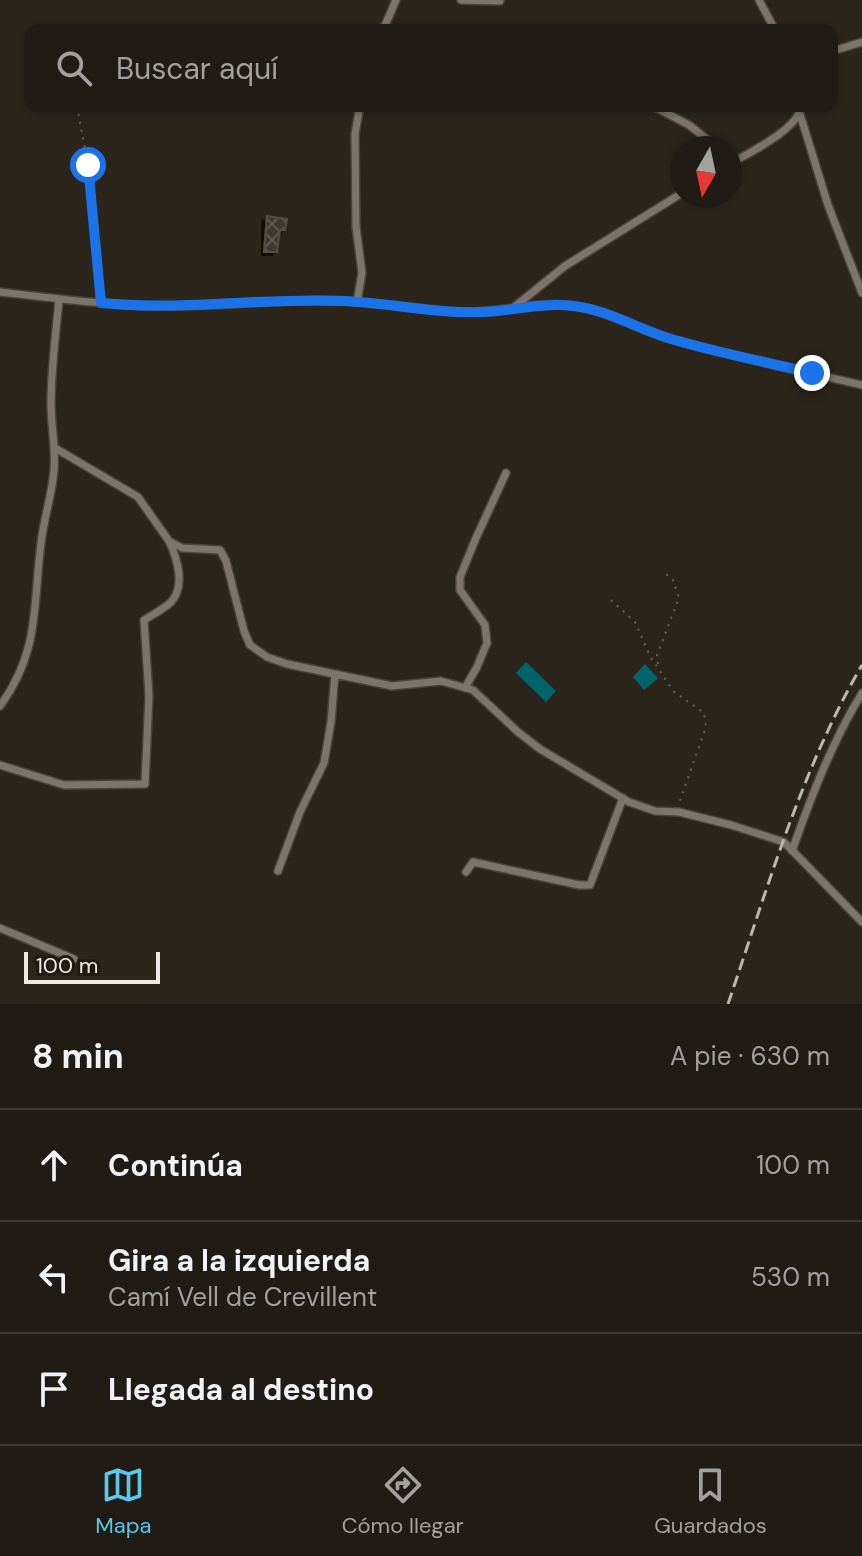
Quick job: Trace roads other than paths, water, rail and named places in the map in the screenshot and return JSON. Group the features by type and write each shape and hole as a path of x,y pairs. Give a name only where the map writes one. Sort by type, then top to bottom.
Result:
{"street":[{"path":"386,24 396,0"},
{"path":"461,0 500,1"},
{"path":"759,0 772,24"},
{"path":"838,49 862,42"},
{"path":"357,302 362,273 356,227 355,134 359,112"},
{"path":"664,112 703,136"},
{"path":"742,157 791,126 800,112"},
{"path":"802,112 828,205 862,293"},
{"path":"511,309 565,266 670,200"},
{"path":"0,292 101,303 171,306 286,300 483,312 549,305 575,306 607,314 664,337 862,385"},
{"path":"0,706 18,680 32,633 36,606 41,540 52,492 55,448 51,398 59,299"},
{"path":"0,765 64,785 145,784 149,696 144,620 172,601 177,589 179,562 169,541 138,497 55,448"},
{"path":"465,688 487,643 485,625 460,590 460,577 506,473"},
{"path":"169,541 182,548 220,550 226,561 250,645 267,657 392,686 441,681 473,690 540,749 629,802 655,811 675,812 731,825 784,842 862,922"},
{"path":"278,871 300,812 324,763 335,674"},
{"path":"792,851 835,742 862,693"},
{"path":"466,872 473,862 590,885 623,798"},
{"path":"0,928 74,959"}],"water":[{"path":"526,662 556,691 546,702 516,673"},
{"path":"645,664 658,678 644,690 633,677"}],"railway":[{"path":"728,1004 803,788 840,705 862,665"}]}
